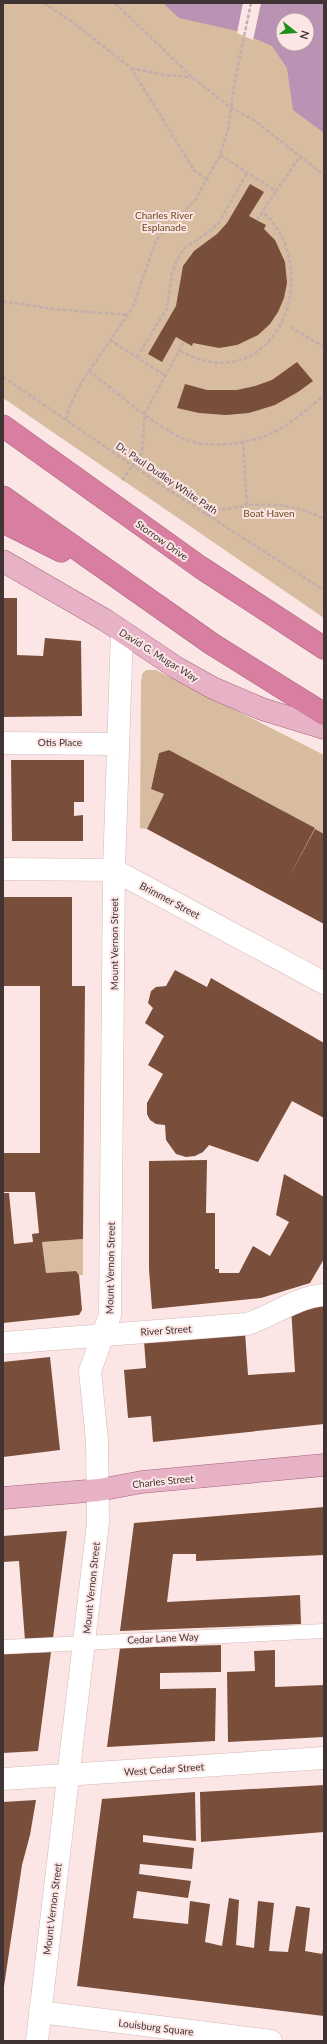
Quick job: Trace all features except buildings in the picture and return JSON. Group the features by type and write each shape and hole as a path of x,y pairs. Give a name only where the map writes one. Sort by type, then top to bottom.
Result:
{"highway":[{"name":"Storrow Drive","path":"3,426 246,598 324,648"},
{"path":"3,497 212,644 324,714"},
{"path":"3,522 116,577"}],"main road":[{"name":"David G. Mugar Way","path":"3,561 48,585 122,631 177,668 225,694 282,716 324,728"},
{"name":"Charles Street","path":"3,1498 99,1490 142,1482 324,1465"}],"street":[{"name":"Mount Vernon Street","path":"37,2041 68,1775 86,1642 97,1534 99,1490 97,1441 90,1371 110,1315 114,870 117,744 122,631"},
{"name":"Otis Place","path":"3,743 117,744"},
{"name":"Brimmer Street","path":"3,869 114,870 324,983"},
{"name":"River Street","path":"3,1343 247,1324 261,1320 298,1301 322,1292"},
{"name":"West Cedar Street","path":"3,1779 324,1758"},
{"name":"Louisburg Square","path":"40,2012 271,2041"}],"lane":[{"name":"Cedar Lane Way","path":"3,1648 86,1642 324,1631"}],"path":[{"path":"44,3 71,20 131,68 194,170 208,181"},
{"path":"115,3 192,77 230,107 255,121 301,155 324,175"},
{"path":"66,420 71,403 89,371 128,315 138,296 151,251 156,240 184,214 196,199 208,181 220,155 228,129 230,107 251,3"},
{"path":"131,68 165,75 192,77"},
{"path":"220,155 276,191"},
{"path":"257,220 301,155"},
{"path":"137,357 167,308 171,294 172,274 179,256 186,247 210,231 220,221 247,173"},
{"path":"262,211 274,218"},
{"path":"3,301 53,309 128,315"},
{"path":"287,330 294,320"},
{"path":"290,327 324,347"},
{"path":"110,340 166,376"},
{"path":"106,500 134,467 142,453 145,414 184,342"},
{"path":"180,351 202,361 227,363 243,360 269,348"},
{"path":"89,371 145,414 178,436 192,442 220,445 260,438 283,427 324,395"},
{"name":"Dr. Paul Dudley White Path","path":"3,376 134,467 324,590"},
{"path":"243,441 247,505"},
{"path":"204,513 247,505 284,504 308,511 324,519"}],"green space":[{"name":"Charles River Esplanade","path":"3,3 324,3 324,618 3,398"},
{"path":"146,670 156,670 324,755 324,834 169,750 159,753 151,788 164,794 147,829 140,828 141,684 142,674"},
{"path":"83,1239 83,1275 79,1275 76,1271 46,1273 42,1242"}],"shaded area":[{"path":"163,3 324,3 324,133 293,110 287,68 276,52 315,52 315,12 275,12 275,50 272,46 237,31 179,18"}],"pier":[{"path":"243,3 261,3 253,40 237,33"}],"park label":[{"name":"Boat Haven","path":"269,513"}]}
